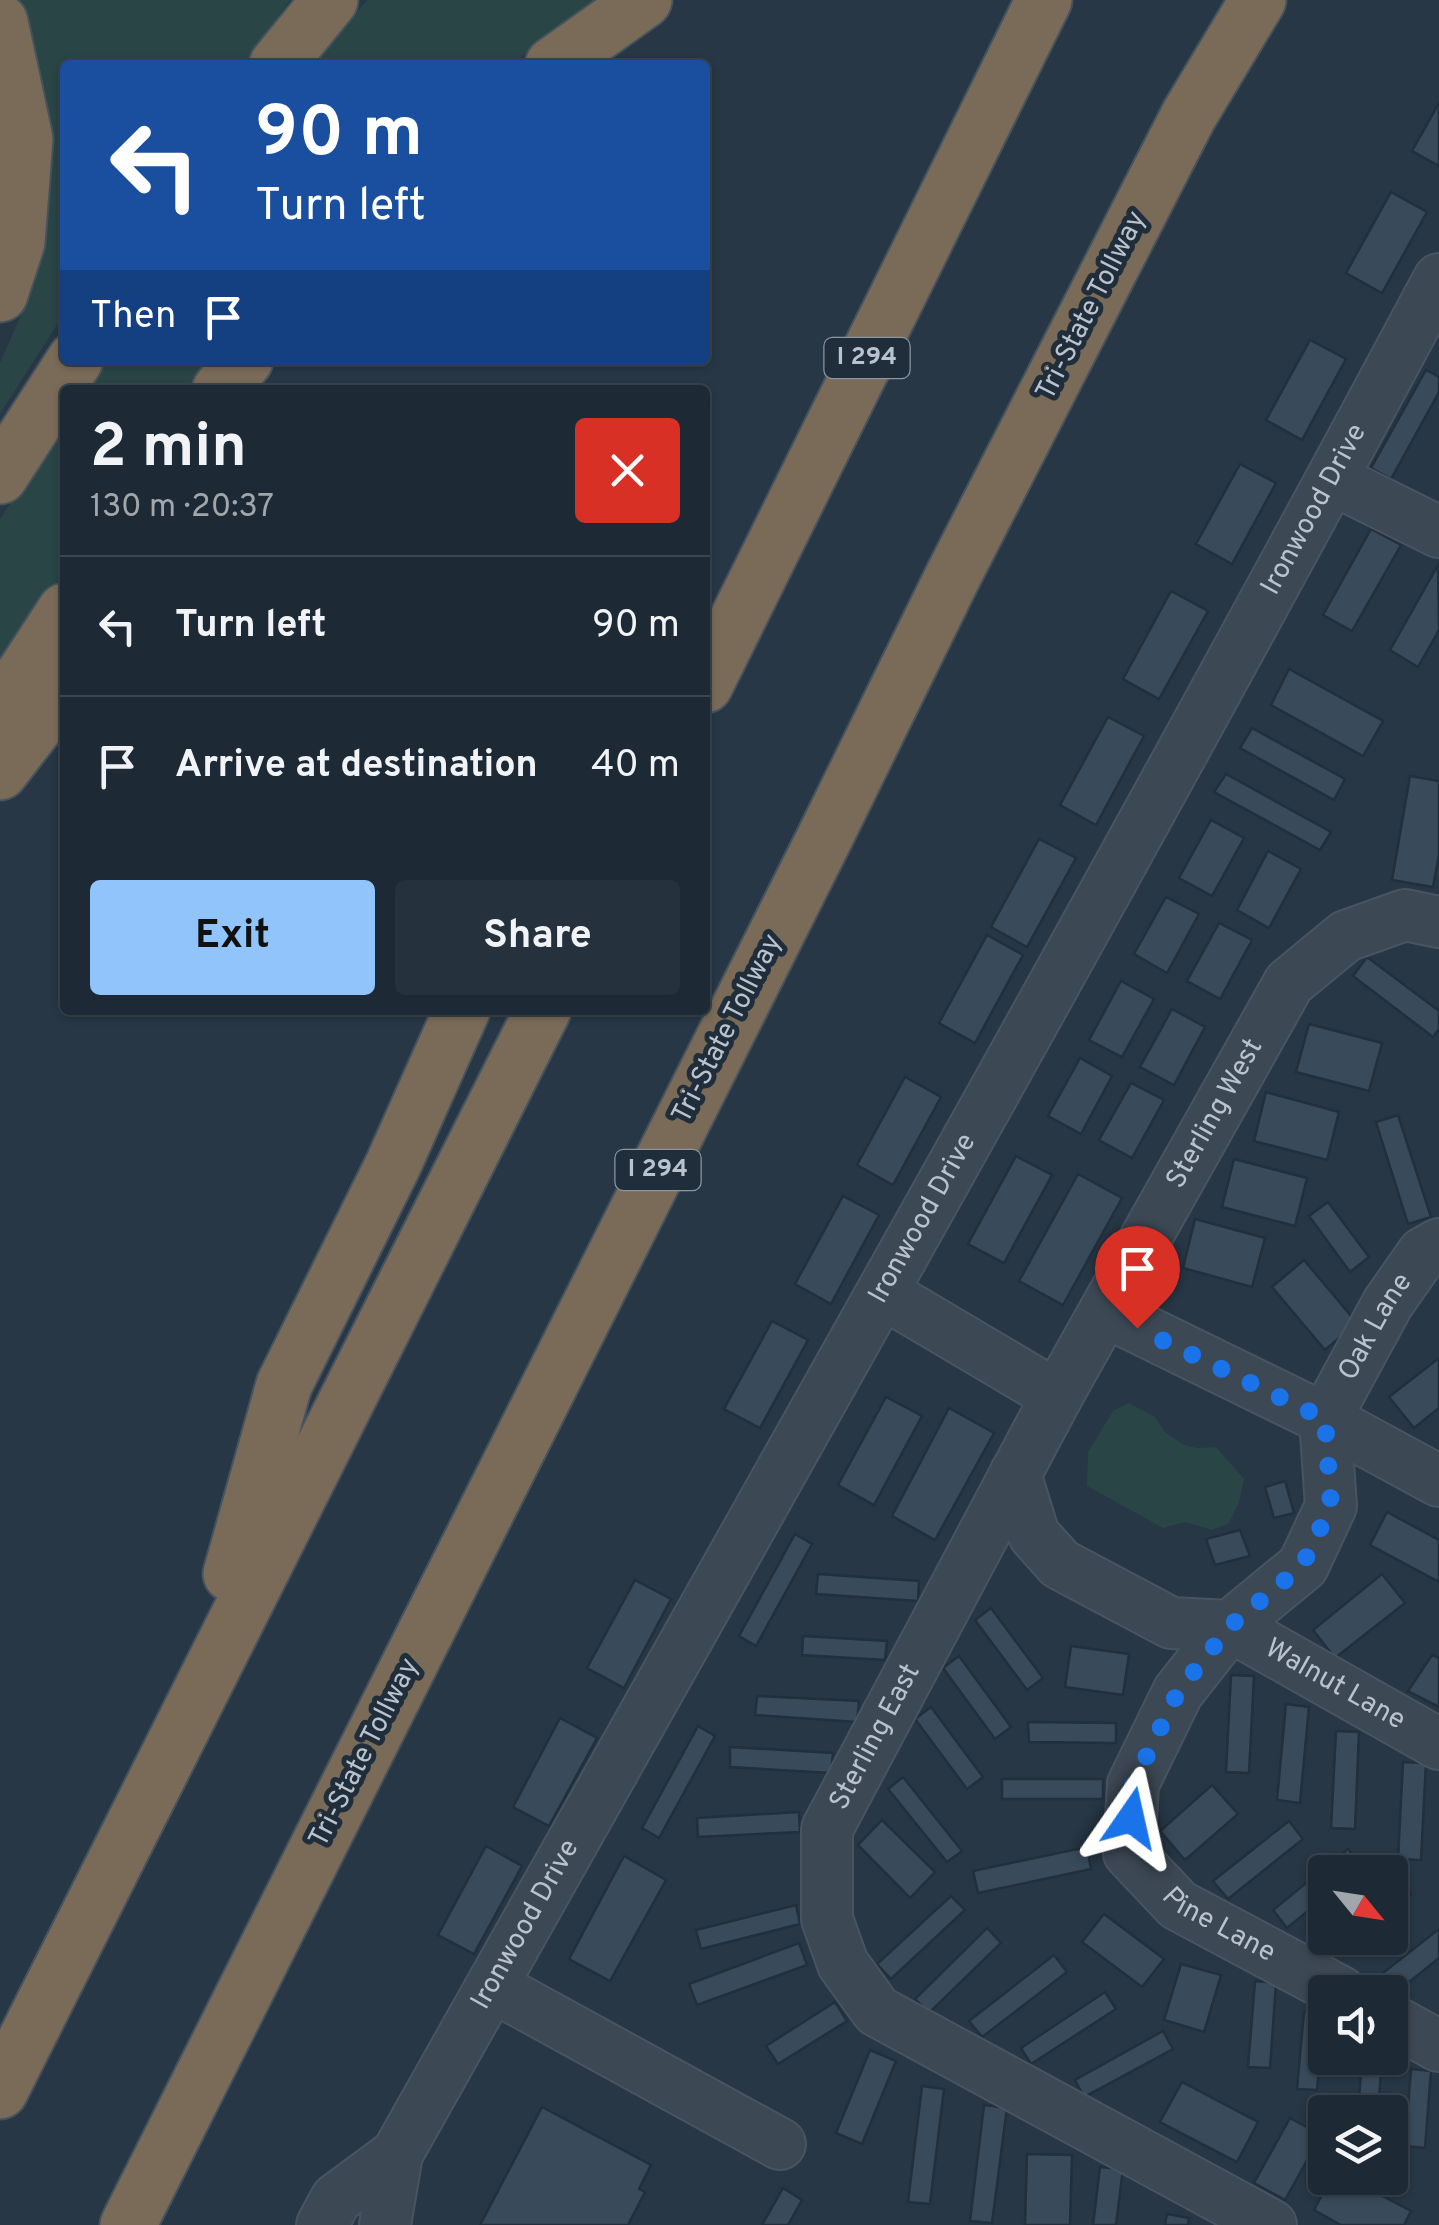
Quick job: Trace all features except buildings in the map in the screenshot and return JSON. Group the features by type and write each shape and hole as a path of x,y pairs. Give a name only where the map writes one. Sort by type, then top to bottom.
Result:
{"highway":[{"path":"281,60 330,0"},
{"path":"560,60 644,0"},
{"name":"Tri-State Tollway","path":"128,2225 953,576 1189,115 1258,0"},
{"name":"I 294","path":"710,675 1036,15"},
{"path":"0,22 24,140 17,242 0,294"},
{"path":"0,476 72,365"},
{"path":"224,385 241,365"},
{"path":"0,712 60,619"},
{"path":"0,772 60,699"},
{"path":"199,1692 284,1385 393,1166 460,1015"},
{"path":"0,2091 540,1015"}],"street":[{"name":"Ironwood Drive","path":"385,2225 397,2154 883,1293 1439,279"},
{"path":"1332,479 1439,532"},
{"name":"Sterling West","path":"1058,1396 1290,983 1346,936 1405,915 1439,922"},
{"name":"Oak Lane","path":"1325,1419 1388,1303 1424,1253 1439,1244"},
{"path":"883,1293 1058,1396"},
{"path":"1106,1312 1325,1419 1439,1481"},
{"name":"Sterling East","path":"1058,1396 828,1829 827,1919 843,1964 877,2012 1271,2225"},
{"name":"Pine Lane","path":"1309,1975 1178,1905 1128,1852 1133,1784 1178,1692 1230,1626 1302,1566 1331,1506 1325,1419"},
{"path":"1015,1474 1034,1536 1060,1564 1171,1623 1230,1626"},
{"name":"Walnut Lane","path":"1230,1626 1439,1744"},
{"path":"492,1986 780,2144"},
{"path":"1408,2029 1439,2046"},
{"name":"Ironwood Drive","path":"322,2225 336,2199 397,2154"}],"green space":[{"path":"18,0 290,0 247,60 60,60 60,320 0,414 0,363 35,283 45,207 25,13"},
{"path":"368,0 602,0 518,60 309,60"},
{"path":"101,365 219,365 202,385 87,385"},
{"path":"60,428 60,584 0,680 0,519"},
{"path":"1129,1403 1155,1417 1165,1432 1184,1445 1216,1447 1244,1479 1239,1503 1228,1524 1212,1530 1185,1522 1163,1528 1087,1486 1088,1452 1113,1411"}],"route":[{"path":"1131,1818 1133,1784 1178,1692 1230,1626 1302,1566 1331,1506 1325,1419 1137,1328"}]}
